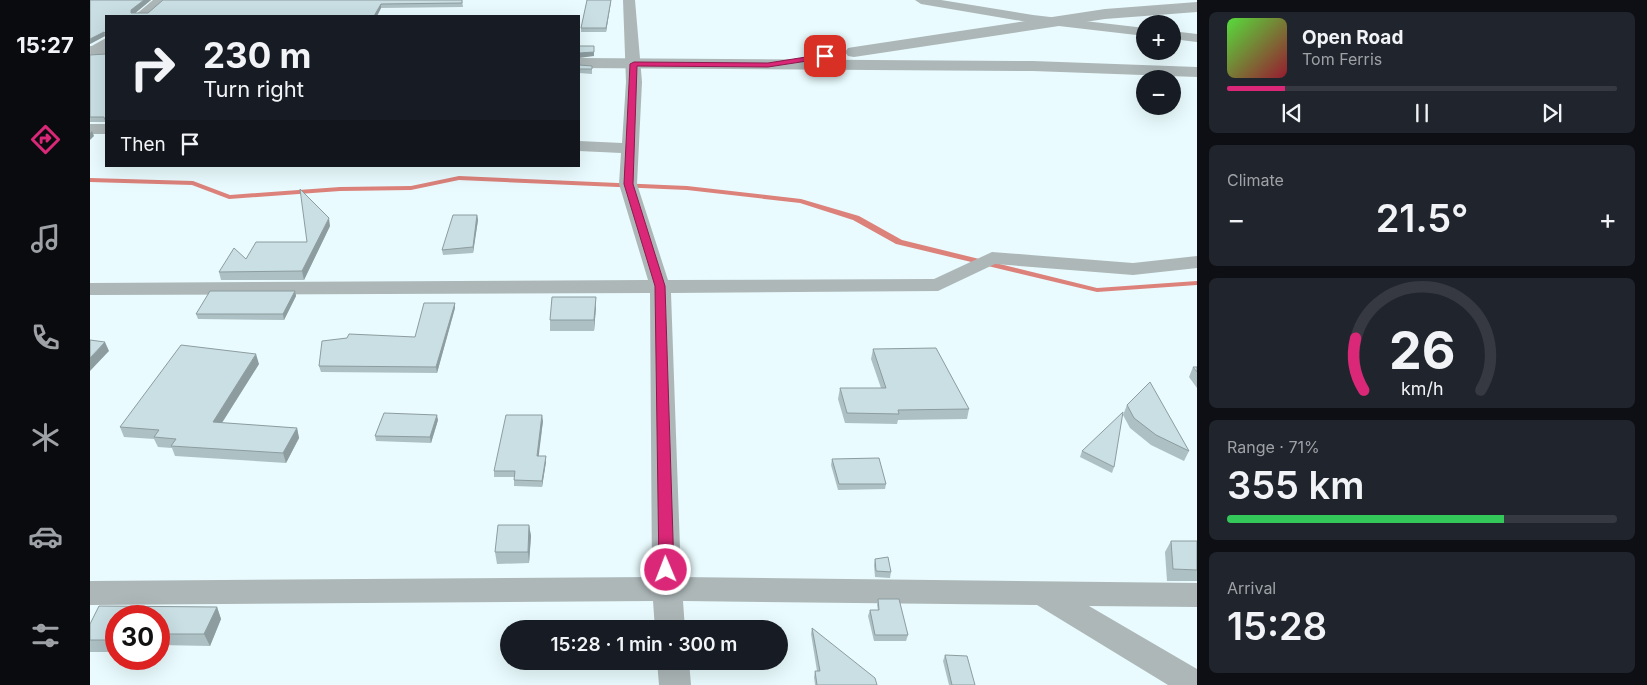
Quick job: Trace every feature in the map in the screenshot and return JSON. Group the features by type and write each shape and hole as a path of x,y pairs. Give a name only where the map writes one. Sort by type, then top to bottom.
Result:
{"street":[{"path":"141,15 161,0"},
{"path":"629,0 634,64 628,184 660,286 669,620"},
{"path":"921,0 1049,22 1136,31"},
{"path":"768,65 1105,14 1197,7"},
{"path":"1181,36 1197,38"},
{"path":"580,63 1033,66 1197,72"},
{"path":"90,129 105,129"},
{"path":"580,146 629,148"},
{"path":"90,289 938,285 992,258 1133,269 1197,262"},
{"path":"90,593 667,589 1044,595 1197,595"},
{"path":"1044,595 1196,685"},
{"path":"674,670 675,685"}],"building":[{"path":"90,0 144,0 131,10 131,13 148,13 163,0 462,0 462,3 381,4 375,15 105,15 105,33 90,39"},
{"path":"587,0 611,0 606,28 581,28"},
{"path":"580,46 594,46 594,52 580,53"},
{"path":"105,54 105,120 104,117 90,117 90,55"},
{"path":"580,65 592,66 592,69 580,69"},
{"path":"300,189 329,218 302,271 219,272 234,248 246,259 256,242 307,242"},
{"path":"453,215 477,215 473,247 442,250"},
{"path":"210,291 295,291 283,314 196,314"},
{"path":"552,297 596,297 594,320 550,320"},
{"path":"424,303 455,303 436,367 319,366 322,341 347,338 349,334 415,337"},
{"path":"90,340 105,342 90,358"},
{"path":"181,345 256,354 213,422 297,428 283,453 171,446 176,439 154,437 159,430 120,427"},
{"path":"936,348 969,409 898,410 899,414 847,413 840,388 886,388 873,349"},
{"path":"1150,382 1189,451 1156,435 1134,418 1127,405"},
{"path":"1123,412 1114,467 1082,451"},
{"path":"384,413 437,415 430,437 375,436"},
{"path":"506,415 542,415 537,456 546,456 542,481 514,480 515,471 494,471"},
{"path":"879,458 886,484 839,484 832,459"},
{"path":"498,525 529,525 528,552 495,552"},
{"path":"1171,541 1197,541 1197,570 1173,569"},
{"path":"888,557 891,572 876,571 875,559"},
{"path":"878,599 899,599 908,635 875,635 870,610 879,610"},
{"path":"99,606 105,606 105,640 90,640 90,624"},
{"path":"170,607 217,607 204,634 170,634"},
{"path":"812,628 875,678 877,685 817,685 815,671 820,671"},
{"path":"945,655 967,656 975,685 952,685"}],"waterway":[{"path":"90,180 193,183 229,197 340,189 411,188 459,178 687,188 801,201 856,218 899,242 1097,290 1197,283"}],"route":[{"path":"666,570 660,286 628,184 634,64 768,65 825,56"}]}
